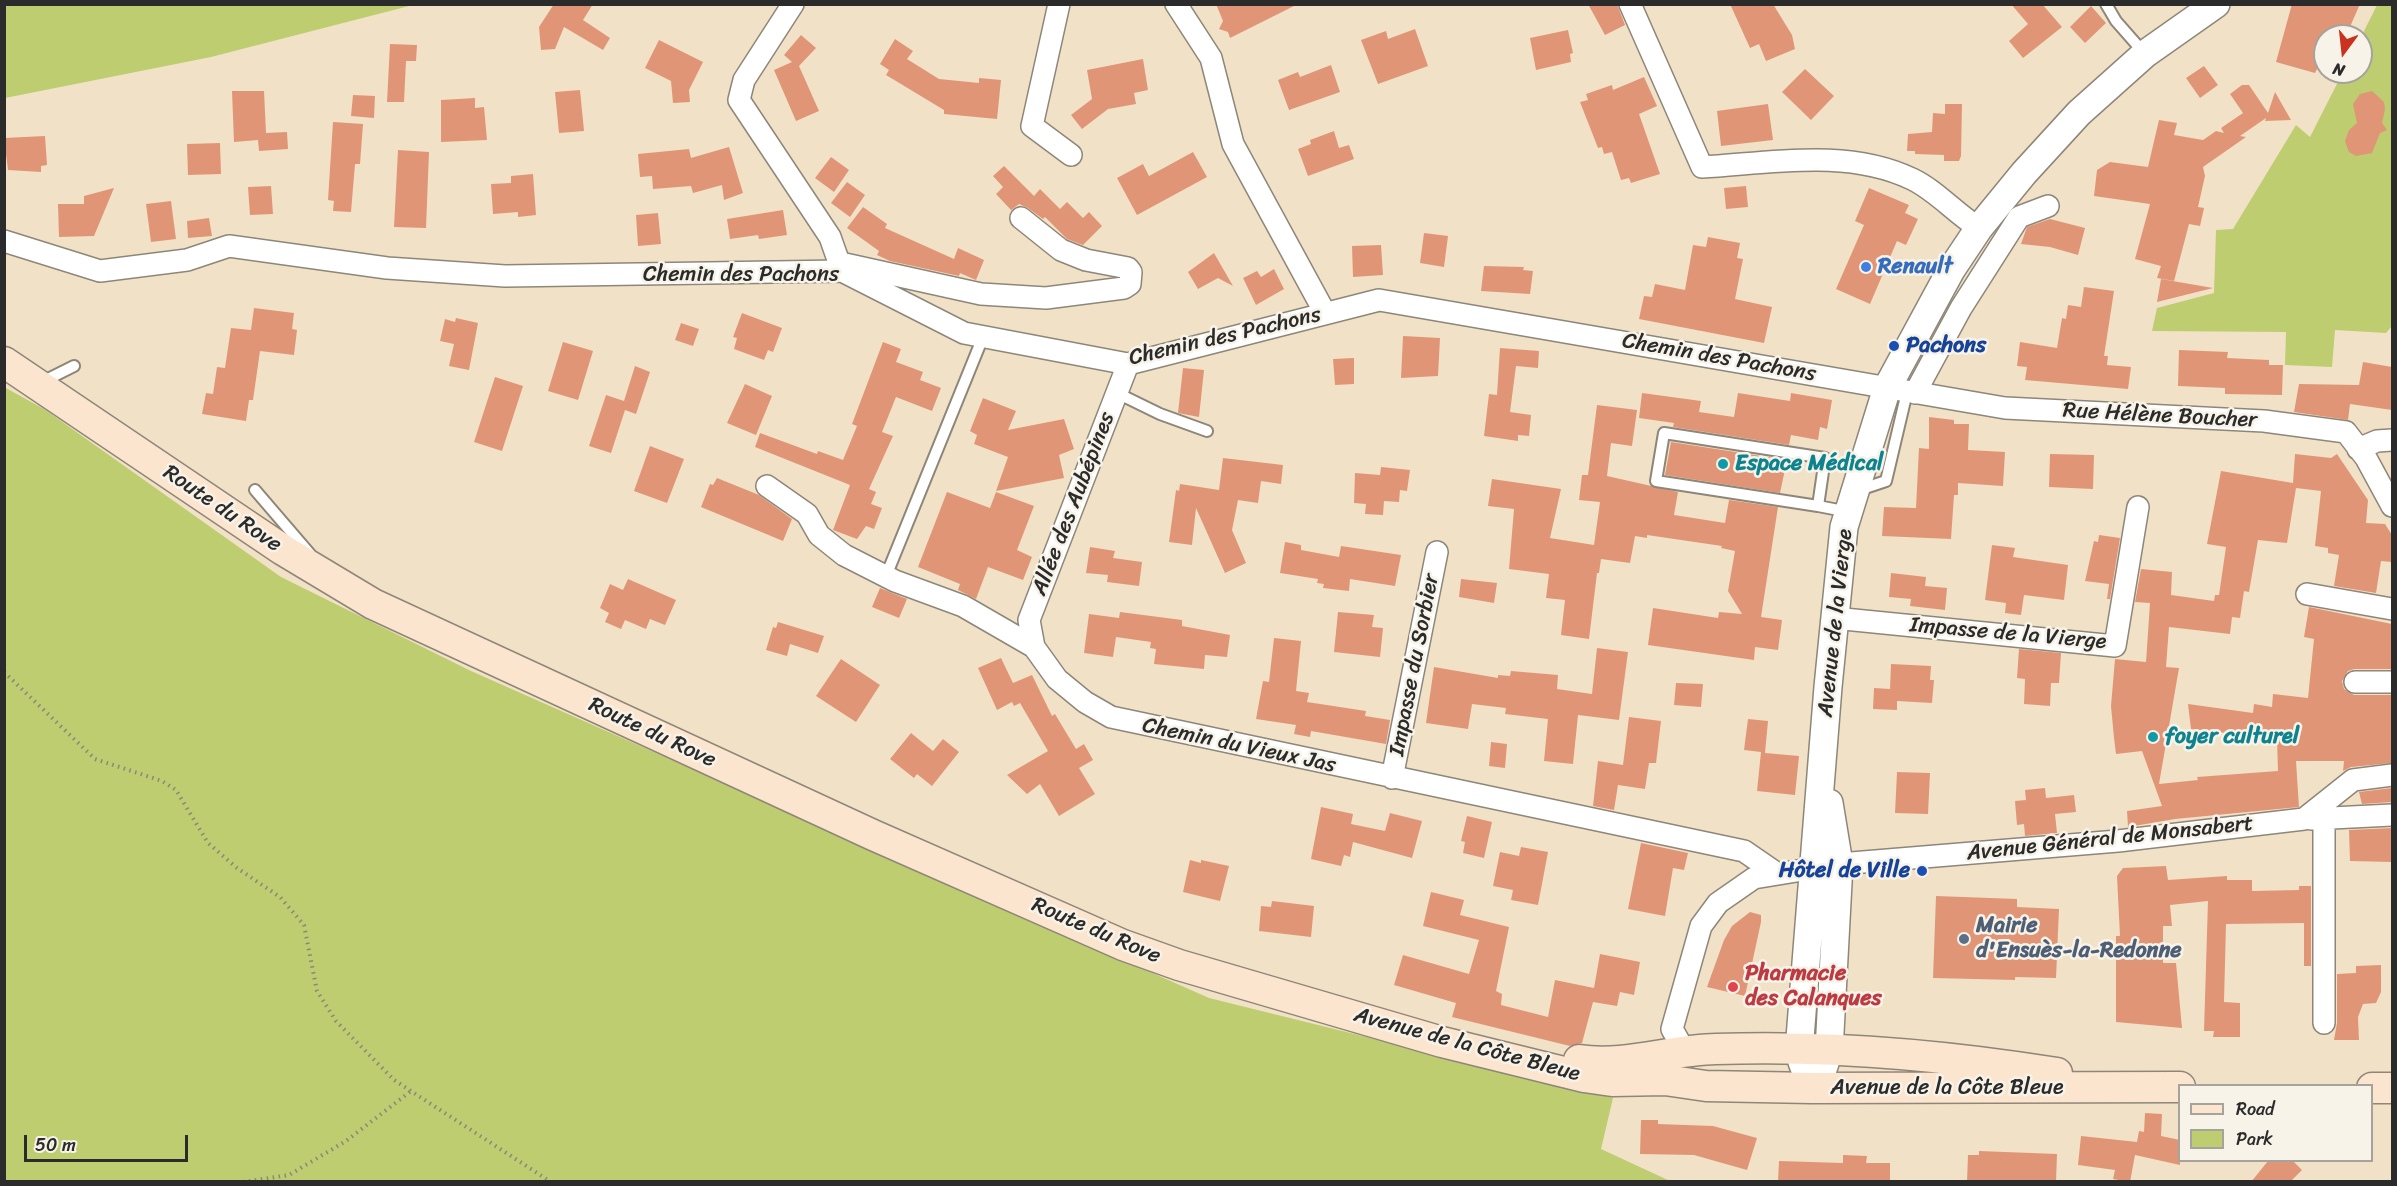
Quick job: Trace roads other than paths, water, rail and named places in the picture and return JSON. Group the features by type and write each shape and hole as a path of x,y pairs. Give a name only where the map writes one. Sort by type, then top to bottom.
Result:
{"main road":[{"name":"Route du Rove","path":"4,362 334,582 405,619 682,747 1123,945 1219,979 1344,1012"},
{"name":"Avenue de la Côte Bleue","path":"1344,1012 1433,1028 1563,1058 1592,1062 1678,1041 1714,1049 1814,1050 1941,1056 2174,1087"},
{"name":"Avenue de la Côte Bleue","path":"1344,1012 1443,1042 1584,1077 1612,1081 1665,1080 1706,1086 1812,1088 2174,1087"},
{"path":"2373,1088 2392,1088"}],"street":[{"path":"793,4 744,80 739,100 830,237 840,267 981,294 1054,298 1124,288 1130,284 1131,272 1128,268 1086,260 1061,250 1021,218"},
{"path":"1059,4 1032,126 1071,155"},
{"path":"1176,4 1211,58 1233,144 1325,313"},
{"path":"1630,4 1702,167 1832,159 1881,166 1914,180 1980,228"},
{"name":"Avenue de la Vierge","path":"1814,1050 1826,866 1823,764 1834,618 1844,527 1852,502 1903,391 1951,270 1980,228 2024,173 2079,113 2145,54 2216,4"},
{"path":"1903,391 1961,309 2019,217 2048,206"},
{"name":"Chemin des Pachons","path":"4,240 100,271 187,261 229,246 387,268 505,276 840,267 964,333 1128,364 1379,300 1903,391"},
{"name":"Allée des Aubépines","path":"1034,647 1029,620 1128,364"},
{"name":"Rue Hélène Boucher","path":"1903,391 2005,408 2285,424 2346,432 2392,506"},
{"path":"2358,449 2377,441 2392,440"},
{"name":"Chemin du Vieux Jas","path":"767,486 807,514 819,535 844,555 886,576 963,606 1034,647 1057,679 1085,702 1111,717 1744,852 1776,873"},
{"name":"Impasse de la Vierge","path":"1834,618 2115,646 2138,507"},
{"name":"Impasse du Sorbier","path":"1392,778 1437,552"},
{"path":"2307,594 2392,609"},
{"path":"2355,682 2392,682"},
{"path":"2324,1023 2314,819 2353,780 2392,775"},
{"name":"Avenue Général de Monsabert","path":"1678,1041 1680,1001 1701,926 1718,903 1754,878 1877,860 2118,842 2314,819 2392,815"},
{"path":"1812,1088 1814,1050"}],"lane":[{"path":"2106,4 2116,21 2145,54"},
{"path":"886,576 983,337"},
{"path":"39,384 74,366"},
{"path":"1117,393 1160,414 1207,431"},
{"path":"1818,506 1825,458 1664,433 1656,481 1818,506 1852,502"},
{"path":"255,490 334,582"}],"place":[{"name":"Renault","path":"1866,267"},
{"name":"Pachons","path":"1894,346"},
{"name":"Espace Médical","path":"1723,464"},
{"name":"foyer culturel","path":"2153,737"},
{"name":"Hôtel de Ville","path":"1922,871"},
{"name":"Mairie d'Ensuès-la-Redonne","path":"1964,939"},
{"name":"Pharmacie des Calanques","path":"1733,987"}]}
